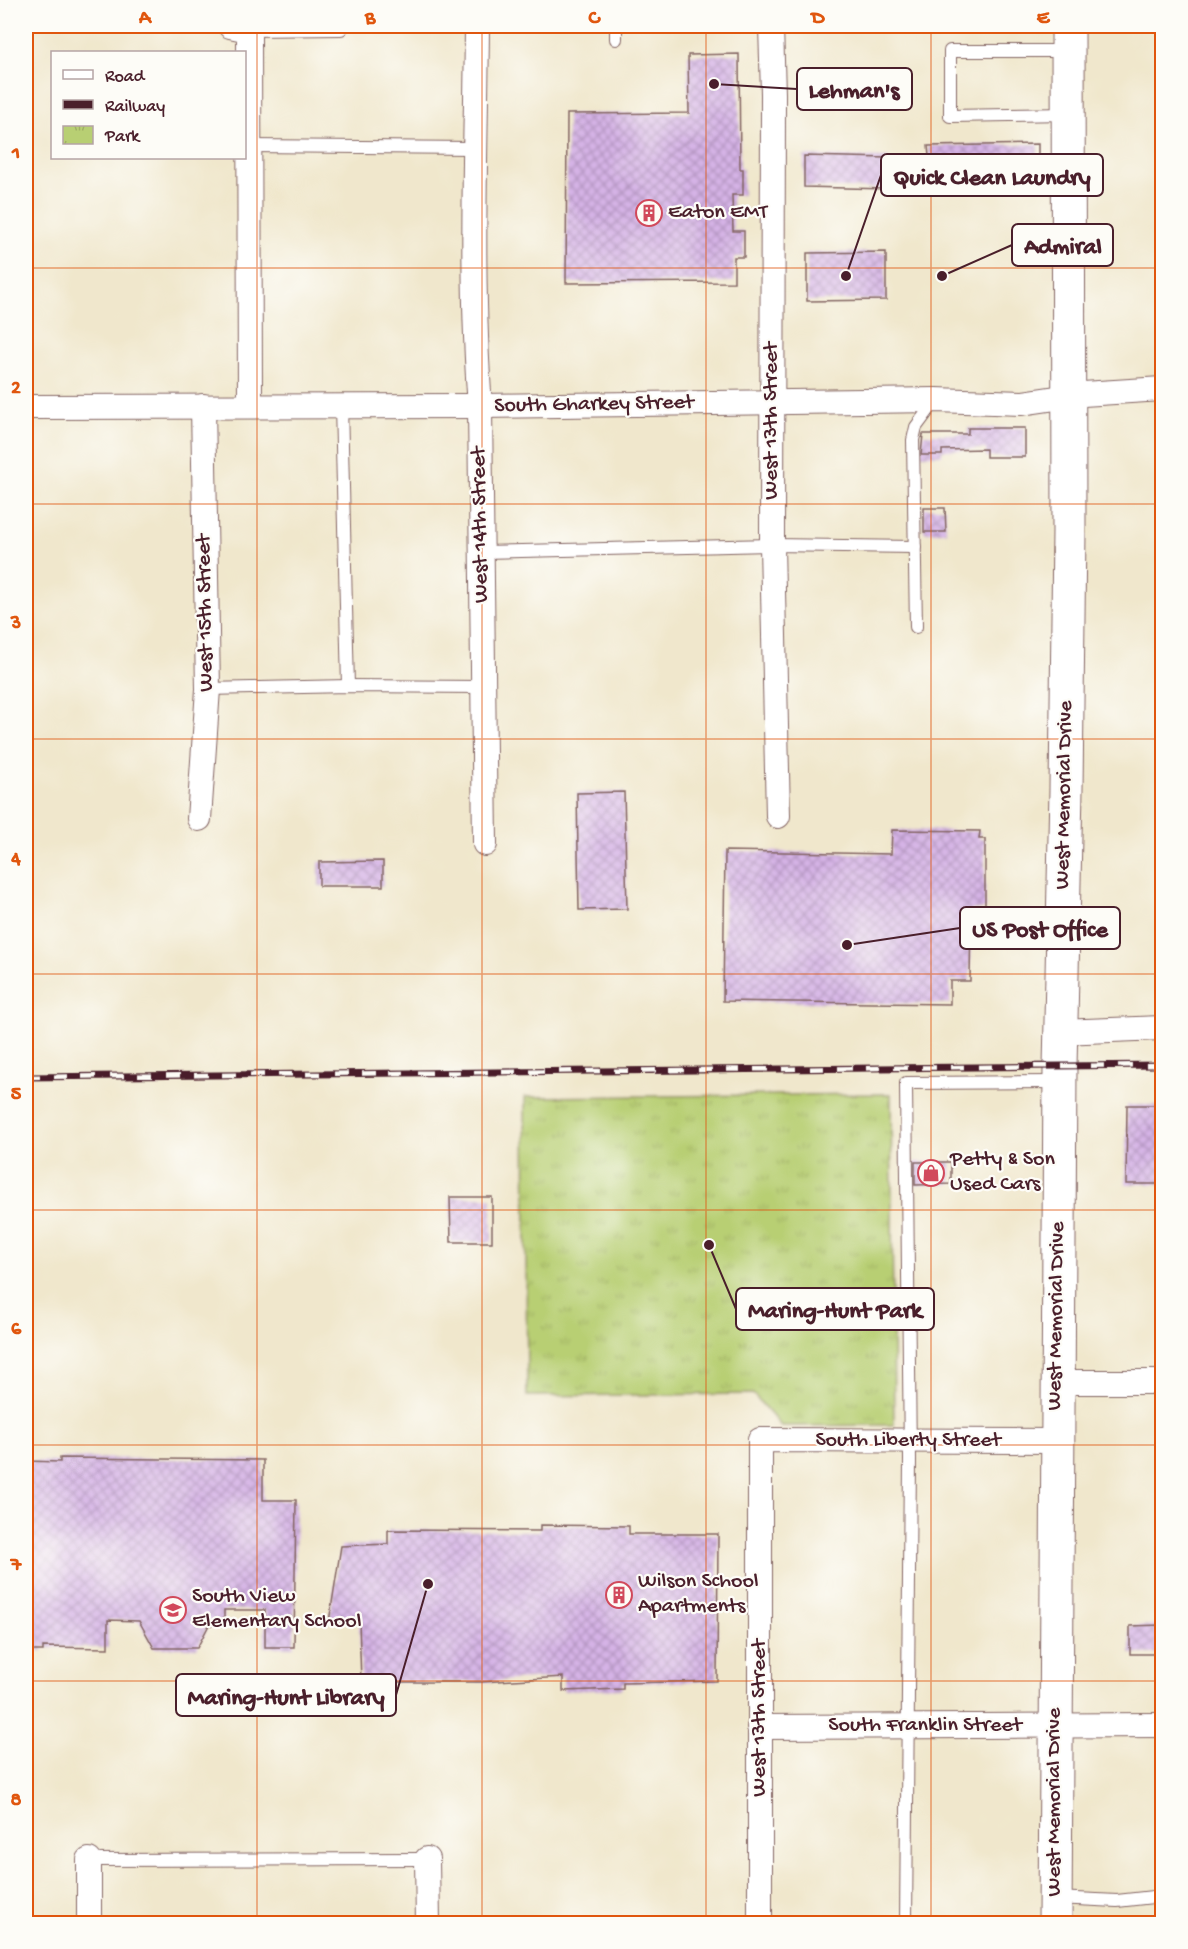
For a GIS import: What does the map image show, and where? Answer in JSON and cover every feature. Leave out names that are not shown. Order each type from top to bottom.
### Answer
[{"type":"main road","name":"West Memorial Drive","points":[[1055,1911],[1060,1032],[1069,531],[1068,38]]},
{"type":"street","name":"West 14th Street","points":[[477,26],[474,148],[477,368],[480,406],[485,844]]},
{"type":"street","name":"West 13th Street","points":[[771,26],[772,545],[778,816]]},
{"type":"street","points":[[239,28],[241,51]]},
{"type":"street","points":[[246,111],[249,146],[250,406]]},
{"type":"street","name":"South Gharkey Street","points":[[26,407],[480,406],[936,400],[1022,403],[1067,396],[1162,389]]},
{"type":"street","name":"West 15th Street","points":[[199,819],[208,689],[203,406]]},
{"type":"street","points":[[1060,1032],[1162,1028]]},
{"type":"street","points":[[1057,1382],[1162,1382]]},
{"type":"street","name":"West 13th Street","points":[[760,1440],[760,1923]]},
{"type":"street","name":"South Liberty Street","points":[[760,1440],[1056,1441]]},
{"type":"street","name":"South Franklin Street","points":[[759,1727],[1162,1725]]},
{"type":"street","points":[[427,1858],[428,1923]]},
{"type":"street","points":[[89,1860],[89,1923]]},
{"type":"lane","points":[[239,28],[341,28],[341,26]]},
{"type":"lane","points":[[616,26],[616,39]]},
{"type":"lane","points":[[1068,38],[950,51],[950,116],[1068,114]]},
{"type":"lane","points":[[249,146],[474,148]]},
{"type":"lane","points":[[916,627],[913,440],[916,427],[936,400]]},
{"type":"lane","points":[[341,406],[348,686]]},
{"type":"lane","points":[[481,552],[772,545],[915,547]]},
{"type":"lane","points":[[208,689],[348,686],[482,687]]},
{"type":"lane","points":[[906,1923],[910,1441],[906,1083],[1060,1082]]},
{"type":"lane","points":[[89,1860],[427,1858]]},
{"type":"lane","points":[[1055,1911],[1162,1896]]},
{"type":"green space","points":[[891,1094],[894,1425],[781,1426],[753,1394],[527,1396],[525,1097]]},
{"type":"building","name":"Eaton EMT","points":[[739,54],[740,169],[743,169],[743,195],[732,195],[733,231],[744,231],[744,257],[734,257],[734,282],[566,283],[567,114],[689,113],[688,55]]},
{"type":"building","points":[[1038,144],[1038,173],[931,177],[928,146]]},
{"type":"building","points":[[804,156],[889,158],[888,189],[804,187]]},
{"type":"building","points":[[886,252],[886,300],[807,301],[807,253]]},
{"type":"building","points":[[968,428],[1025,428],[1025,457],[986,457],[986,449],[942,450],[942,455],[921,455],[923,434],[968,434]]},
{"type":"building","points":[[924,508],[945,508],[946,532],[924,532]]},
{"type":"building","points":[[624,792],[627,909],[579,910],[577,793]]},
{"type":"building","points":[[892,830],[980,831],[979,839],[985,839],[985,909],[971,910],[970,981],[950,981],[950,1004],[723,1001],[725,851],[891,854]]},
{"type":"building","points":[[383,861],[383,886],[319,886],[319,862]]},
{"type":"building","points":[[1127,1105],[1162,1105],[1162,1184],[1126,1184]]},
{"type":"building","name":"Petty & Son Used Cars","points":[[915,1162],[951,1162],[951,1184],[915,1185]]},
{"type":"building","points":[[450,1197],[492,1197],[492,1242],[451,1242]]},
{"type":"building","name":"South View Elementary School","points":[[60,1458],[263,1460],[263,1500],[296,1500],[294,1647],[265,1647],[265,1610],[224,1610],[224,1626],[209,1625],[197,1648],[154,1648],[139,1621],[108,1620],[108,1648],[43,1647],[43,1651],[26,1651],[26,1461],[60,1462]]},
{"type":"building","points":[[540,1525],[629,1526],[629,1534],[718,1534],[717,1681],[623,1683],[623,1689],[563,1691],[563,1677],[482,1682],[361,1682],[359,1621],[329,1622],[341,1546],[388,1544],[388,1530],[540,1531]]},
{"type":"building","points":[[1162,1625],[1162,1654],[1130,1654],[1130,1626]]},
{"type":"railway","points":[[26,1077],[1162,1065]]},
{"type":"place","name":"Lehman's","points":[[714,84]]},
{"type":"place","name":"Eaton EMT","points":[[649,213]]},
{"type":"place","name":"Quick Clean Laundry","points":[[846,276]]},
{"type":"place","name":"Admiral","points":[[942,276]]},
{"type":"place","name":"US Post Office","points":[[847,945]]},
{"type":"place","name":"Petty & Son Used Cars","points":[[931,1173]]},
{"type":"place","name":"Maring-Hunt Park","points":[[709,1245]]},
{"type":"place","name":"Maring-Hunt Library","points":[[428,1584]]},
{"type":"place","name":"Wilson School Apartments","points":[[619,1595]]},
{"type":"place","name":"South View Elementary School","points":[[173,1610]]}]
